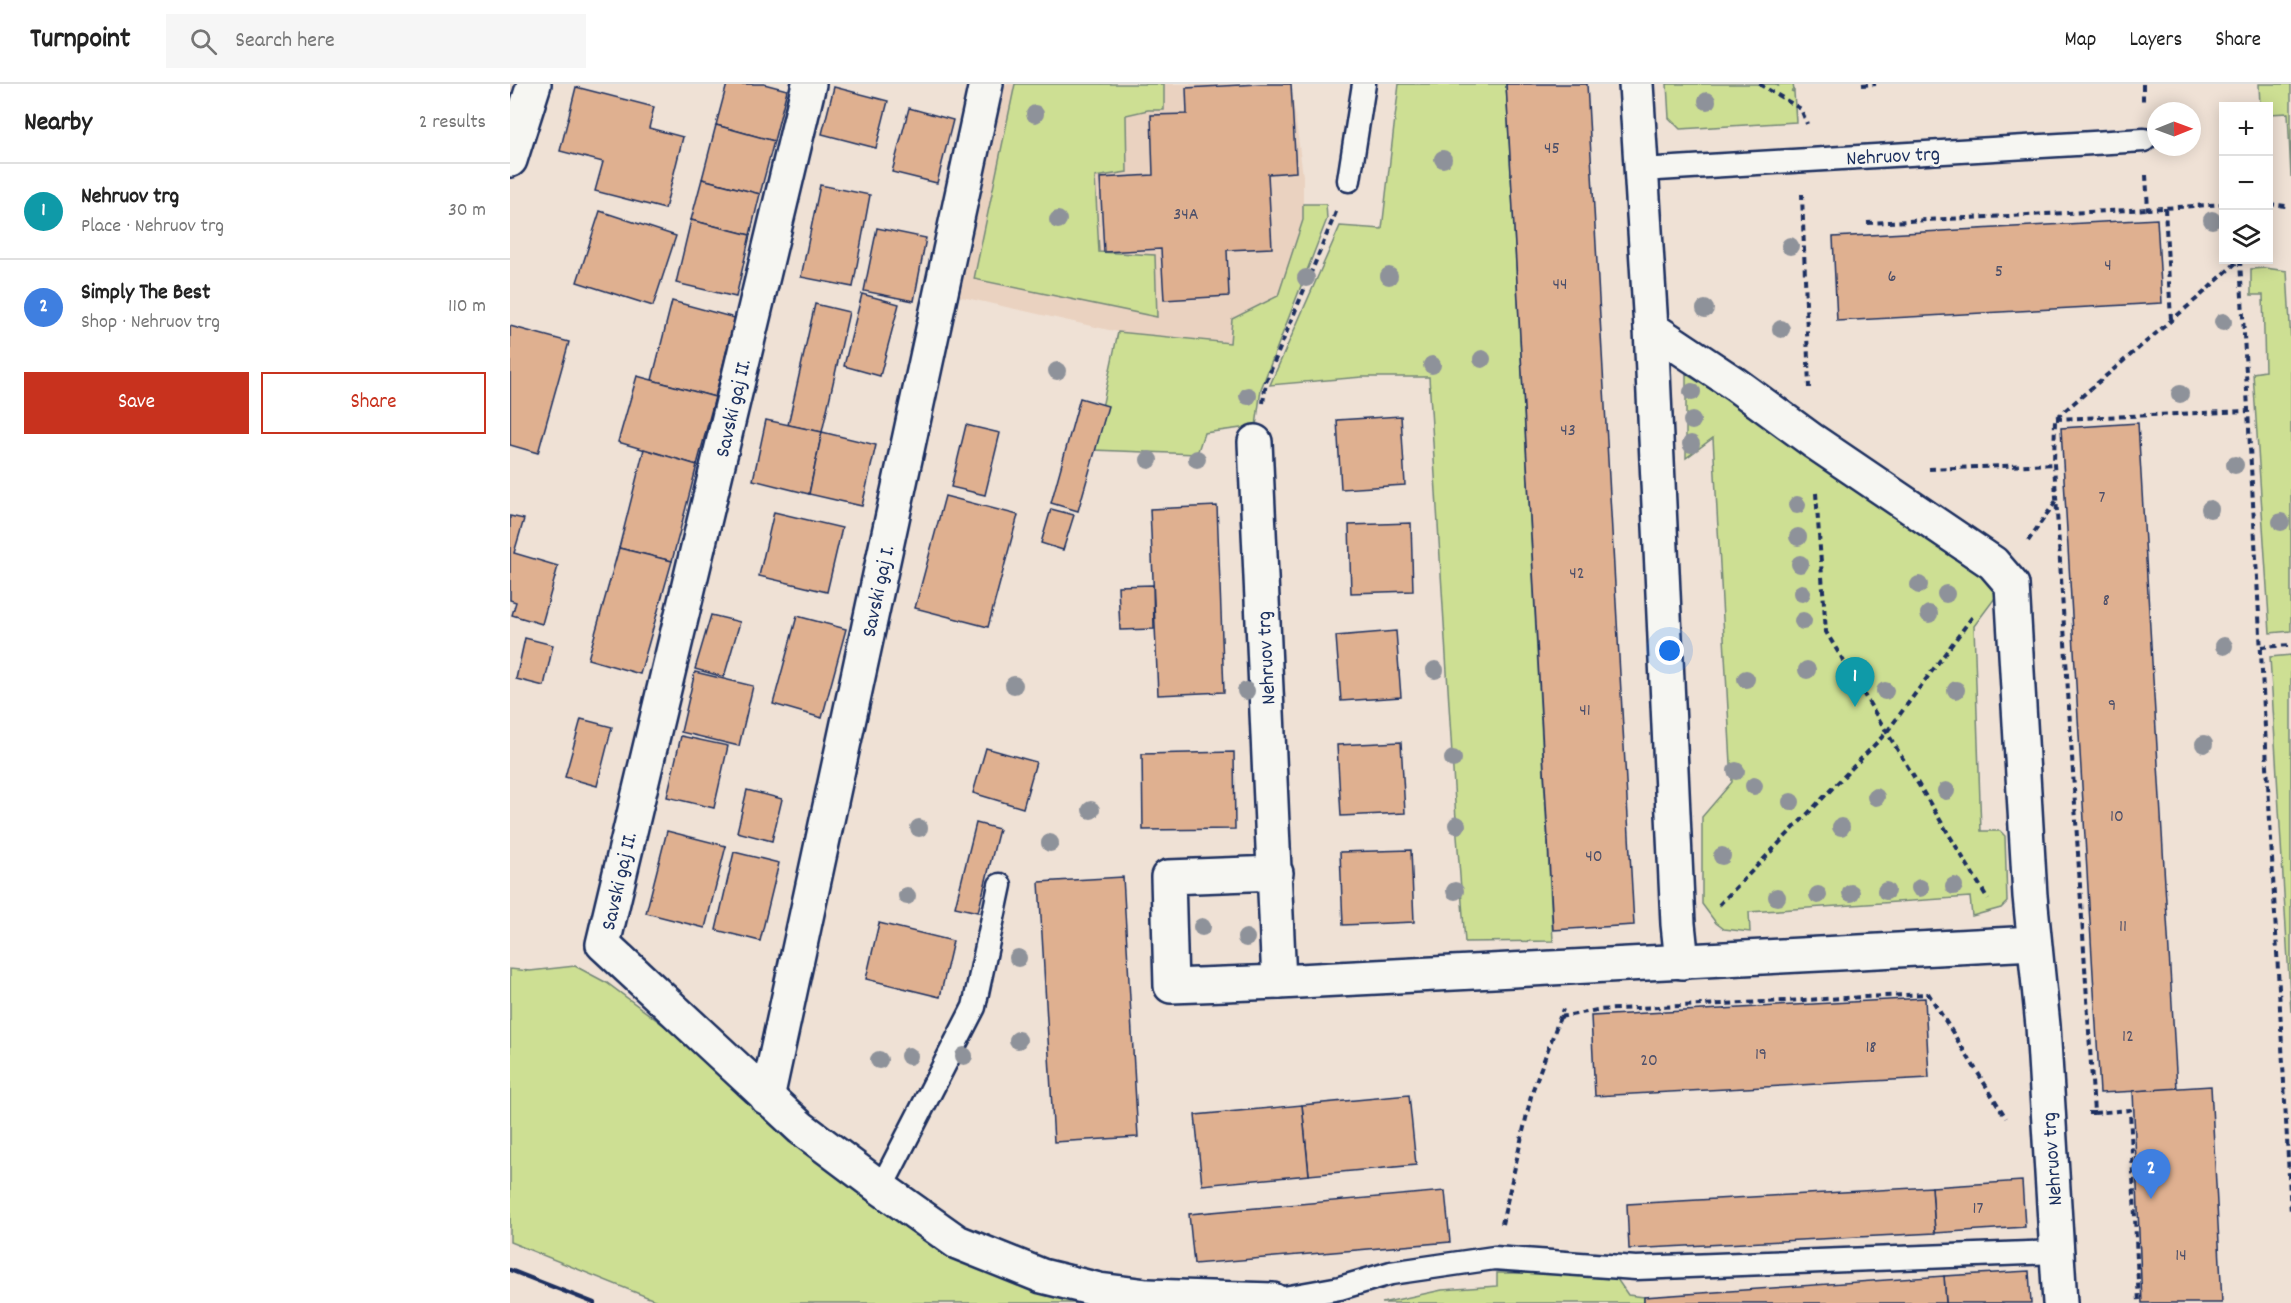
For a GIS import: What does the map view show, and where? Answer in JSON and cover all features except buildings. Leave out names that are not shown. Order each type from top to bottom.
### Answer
[{"type":"street","points":[[510,160],[534,84]]},
{"type":"street","name":"Savski gaj II.","points":[[809,84],[603,944],[801,1128],[957,1242],[1042,1276],[1099,1290],[1147,1296],[1272,1302]]},
{"type":"street","name":"Savski gaj I.","points":[[767,1098],[986,84]]},
{"type":"street","points":[[1636,84],[1652,328],[1677,912],[1682,962]]},
{"type":"street","name":"Nehruov trg","points":[[1652,328],[1993,563],[2012,585],[2030,896],[2043,1038],[2060,1303]]},
{"type":"street","name":"Nehruov trg","points":[[1255,442],[1276,873],[1279,982]]},
{"type":"street","points":[[1276,873],[1168,877],[1171,986],[2034,943]]},
{"type":"lane","points":[[1349,180],[1364,84]]},
{"type":"lane","name":"Nehruov trg","points":[[1641,170],[2144,140]]},
{"type":"lane","points":[[881,1188],[974,1007],[1000,885]]},
{"type":"lane","points":[[1272,1302],[1391,1273],[1494,1258],[1636,1268],[2057,1252]]},
{"type":"path","points":[[1759,84],[1801,109],[1807,120],[1808,129]]},
{"type":"path","points":[[1862,85],[1876,84]]},
{"type":"path","points":[[2144,140],[2148,209]]},
{"type":"path","points":[[1255,442],[1266,382],[1349,180]]},
{"type":"path","points":[[1802,189],[1809,391]]},
{"type":"path","points":[[1867,223],[2219,204]]},
{"type":"path","points":[[2273,204],[2286,206]]},
{"type":"path","points":[[2165,208],[2171,320]]},
{"type":"path","points":[[2094,1113],[2056,500],[2055,419],[2235,264]]},
{"type":"path","points":[[2240,264],[2291,1214]]},
{"type":"path","points":[[2055,419],[2249,411]]},
{"type":"path","points":[[1924,470],[2054,464]]},
{"type":"path","points":[[1816,492],[1826,632],[1992,905]]},
{"type":"path","points":[[2025,546],[2056,500]]},
{"type":"path","points":[[1715,909],[1886,733],[1975,614]]},
{"type":"path","points":[[2261,647],[2291,645]]},
{"type":"path","points":[[1927,982],[1928,994],[2008,1120]]},
{"type":"path","points":[[1560,1017],[1597,1010],[1928,994]]},
{"type":"path","points":[[1499,1234],[1532,1092],[1566,1000]]},
{"type":"path","points":[[2084,1113],[2130,1110],[2139,1303]]},
{"type":"shaded area","points":[[996,84],[1291,84],[1303,176],[1303,220],[1278,296],[1233,318],[1230,343],[1118,332],[953,295]]},
{"type":"green space","points":[[1015,84],[1164,84],[1164,110],[1148,110],[1126,115],[1127,172],[1095,177],[1099,252],[1155,255],[1157,317],[974,279]]},
{"type":"green space","points":[[1399,84],[1506,84],[1553,941],[1465,942],[1429,377],[1362,377],[1270,385],[1340,226],[1382,229]]},
{"type":"green space","points":[[1667,84],[1775,84],[1779,87],[1777,84],[1793,84],[1794,91],[1791,91],[1794,92],[1796,122],[1680,129],[1669,118]]},
{"type":"green space","points":[[2259,84],[2291,84],[2291,177],[2288,113],[2273,114],[2273,102],[2260,102]]},
{"type":"green space","points":[[1303,204],[1326,204],[1327,219],[1261,389],[1256,426],[1204,433],[1197,454],[1093,450],[1118,332],[1230,343],[1232,319],[1278,296],[1303,220]]},
{"type":"green space","points":[[2251,269],[2287,271],[2291,342],[2291,631],[2270,633],[2253,373],[2265,371],[2263,295],[2251,295]]},
{"type":"green space","points":[[1686,374],[1765,423],[1990,580],[1998,594],[1974,626],[1981,831],[2000,831],[2005,836],[2007,902],[2001,908],[1972,916],[1970,897],[1749,912],[1750,932],[1724,929],[1716,923],[1702,904],[1702,817],[1732,782],[1713,438],[1686,458]]},
{"type":"green space","points":[[2291,655],[2291,1012],[2270,657]]},
{"type":"green space","points":[[575,966],[607,983],[709,1059],[859,1186],[1118,1303],[662,1303],[510,1242],[510,969],[530,971]]},
{"type":"green space","points":[[1497,1273],[1608,1273],[1615,1276],[1628,1295],[1644,1297],[1644,1303],[1382,1303],[1442,1290],[1497,1286]]},
{"type":"railway","points":[[510,1270],[594,1303]]},
{"type":"place","name":"Nehruov trg","points":[[1855,707]]},
{"type":"place","name":"Simply The Best","points":[[2151,1199]]}]
